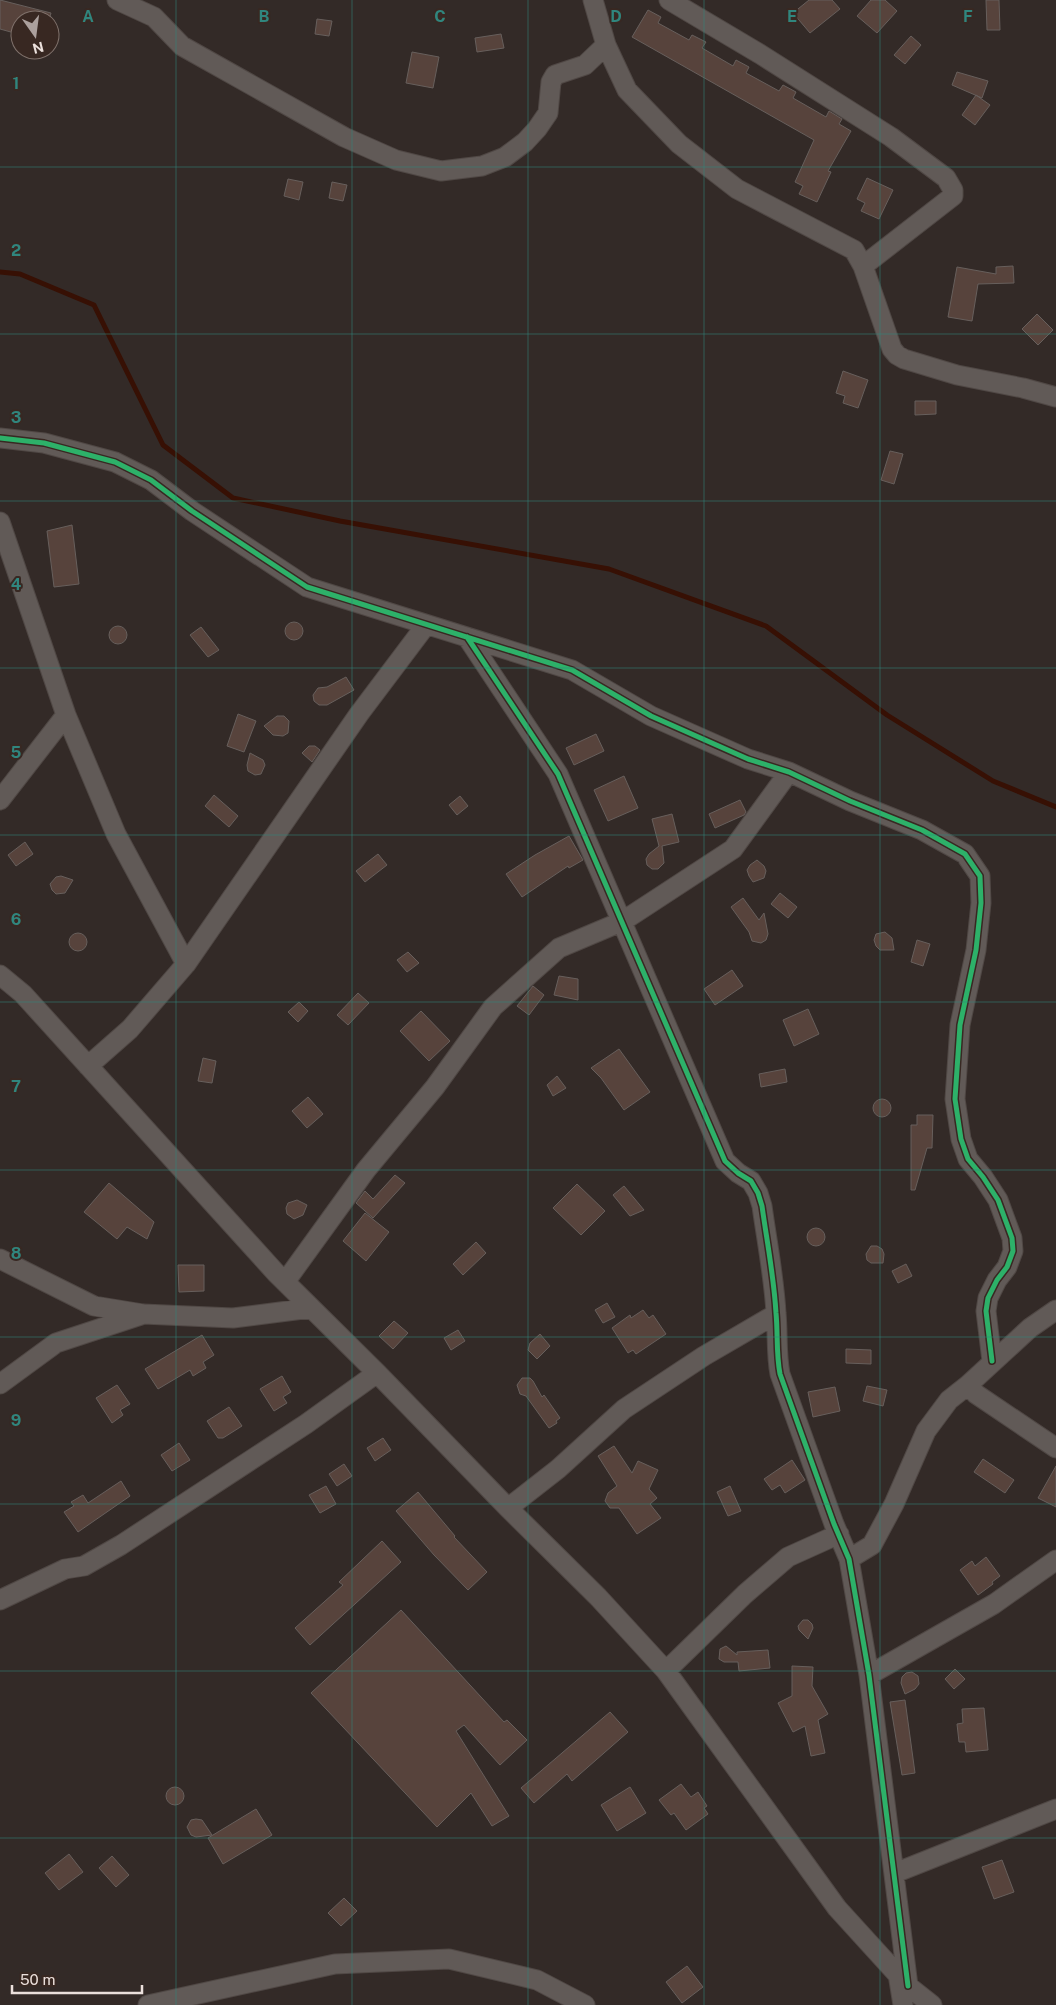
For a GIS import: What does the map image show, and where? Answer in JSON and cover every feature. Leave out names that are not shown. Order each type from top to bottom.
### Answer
[{"type":"street","points":[[117,0],[154,17],[182,46],[344,137],[396,160],[441,171],[482,166],[504,157],[525,142],[537,129],[548,112],[551,82],[555,75],[585,65],[606,44]]},
{"type":"street","points":[[593,0],[606,44],[627,90],[679,144],[737,189],[854,250],[862,266],[892,349],[897,355],[904,359],[957,375],[1023,388],[1056,397]]},
{"type":"street","points":[[669,0],[760,54],[890,136],[946,178],[953,190],[953,196],[862,266]]},
{"type":"street","points":[[0,438],[44,443],[115,462],[151,480],[192,511],[307,587],[572,670],[651,716],[748,759],[789,772],[850,801],[922,830],[965,854],[980,876],[981,903],[976,950],[960,1025],[954,1099],[968,1159],[984,1177],[998,1200],[1012,1238],[1013,1251],[1007,1268],[997,1280],[988,1298],[986,1311],[992,1361]]},
{"type":"street","points":[[0,522],[66,715],[116,834],[186,964]]},
{"type":"street","points":[[88,1066],[130,1029],[186,964],[359,714],[426,625]]},
{"type":"street","points":[[467,637],[558,774],[725,1161],[738,1173],[751,1181],[758,1193],[762,1206],[776,1314],[776,1354],[780,1374],[849,1559],[869,1675],[895,1873],[903,1980],[903,2005]]},
{"type":"street","points":[[0,800],[66,715]]},
{"type":"street","points":[[285,1282],[366,1170],[435,1087],[493,1007],[559,948],[623,921],[733,849],[789,772]]},
{"type":"street","points":[[0,975],[23,994],[285,1282],[598,1597],[666,1671],[837,1908],[903,1980],[932,2005]]},
{"type":"street","points":[[0,1259],[94,1306],[143,1314],[234,1318],[311,1308]]},
{"type":"street","points":[[849,1559],[872,1545],[894,1504],[926,1431],[949,1400],[1030,1328],[1056,1310]]},
{"type":"street","points":[[0,1384],[56,1343],[143,1314]]},
{"type":"street","points":[[508,1508],[558,1469],[624,1409],[704,1356],[776,1314]]},
{"type":"street","points":[[0,1600],[65,1569],[84,1566],[121,1545],[306,1424],[377,1373]]},
{"type":"street","points":[[968,1385],[976,1394],[1056,1448]]},
{"type":"street","points":[[666,1671],[745,1594],[788,1557],[839,1534]]},
{"type":"street","points":[[869,1675],[994,1604],[1056,1560]]},
{"type":"street","points":[[895,1873],[1056,1809]]},
{"type":"street","points":[[148,2005],[335,1964],[449,1959],[537,1980],[585,2005]]},
{"type":"building","points":[[0,0],[39,10],[10,10],[10,32],[0,29]]},
{"type":"building","points":[[809,0],[832,0],[840,9],[810,33],[793,13]]},
{"type":"building","points":[[871,0],[885,0],[897,11],[877,33],[857,16]]},
{"type":"building","points":[[986,0],[999,0],[1000,30],[987,30]]},
{"type":"building","points":[[648,10],[661,17],[658,23],[689,40],[692,35],[706,42],[702,48],[733,66],[736,60],[749,67],[746,73],[779,91],[783,85],[796,92],[793,98],[826,117],[829,111],[842,119],[839,124],[851,131],[828,171],[831,172],[817,202],[799,194],[803,186],[795,182],[814,140],[632,37]]},
{"type":"building","points":[[317,19],[332,21],[329,36],[315,34]]},
{"type":"building","points":[[501,34],[504,48],[477,52],[475,38]]},
{"type":"building","points":[[911,36],[921,45],[905,64],[894,55]]},
{"type":"building","points":[[412,52],[439,57],[433,88],[406,83]]},
{"type":"building","points":[[957,72],[988,81],[982,98],[952,85]]},
{"type":"building","points":[[976,95],[990,105],[975,125],[962,115]]},
{"type":"building","points":[[867,178],[893,190],[879,219],[861,211],[865,203],[857,199]]},
{"type":"building","points":[[288,179],[303,182],[299,200],[284,196]]},
{"type":"building","points":[[332,182],[347,185],[343,201],[329,198]]},
{"type":"building","points":[[1013,266],[1014,283],[978,284],[972,321],[948,317],[957,267],[996,274],[996,267]]},
{"type":"building","points":[[1037,314],[1053,330],[1038,345],[1022,329]]},
{"type":"building","points":[[843,371],[868,380],[858,408],[843,403],[845,396],[836,393]]},
{"type":"building","points":[[915,401],[936,401],[936,414],[915,415]]},
{"type":"building","points":[[890,451],[903,454],[894,484],[881,480]]},
{"type":"building","points":[[72,525],[79,584],[54,587],[47,531]]},
{"type":"building","points":[[294,622],[302,627],[303,631],[298,639],[294,640],[286,635],[285,631],[290,623]]},
{"type":"building","points":[[114,626],[122,626],[127,631],[125,642],[114,644],[109,639],[109,631]]},
{"type":"building","points":[[201,627],[219,650],[208,657],[190,635]]},
{"type":"building","points":[[346,677],[354,690],[327,705],[319,705],[314,701],[313,695],[318,688],[327,687]]},
{"type":"building","points":[[238,714],[256,721],[244,752],[227,746]]},
{"type":"building","points":[[277,716],[284,716],[289,721],[288,733],[283,736],[273,735],[264,726]]},
{"type":"building","points":[[596,734],[604,751],[574,765],[566,748]]},
{"type":"building","points":[[309,746],[315,746],[320,750],[312,762],[302,753]]},
{"type":"building","points":[[250,753],[263,760],[265,765],[261,774],[255,775],[248,771],[247,765]]},
{"type":"building","points":[[624,776],[638,808],[608,821],[594,790]]},
{"type":"building","points":[[214,795],[238,816],[229,827],[205,806]]},
{"type":"building","points":[[460,796],[468,806],[457,815],[449,805]]},
{"type":"building","points":[[740,800],[746,812],[744,815],[715,828],[709,814]]},
{"type":"building","points":[[672,814],[679,842],[662,846],[664,863],[658,869],[652,869],[647,865],[646,859],[659,846],[652,819]]},
{"type":"building","points":[[569,836],[583,860],[569,868],[568,866],[522,897],[506,874]]},
{"type":"building","points":[[25,842],[33,854],[16,866],[8,855]]},
{"type":"building","points":[[378,854],[387,865],[365,882],[356,871]]},
{"type":"building","points":[[757,860],[764,866],[766,871],[764,878],[753,882],[747,870]]},
{"type":"building","points":[[61,876],[73,880],[65,893],[56,894],[50,884],[56,877]]},
{"type":"building","points":[[780,893],[797,907],[788,918],[771,904]]},
{"type":"building","points":[[743,898],[759,920],[764,913],[768,934],[766,940],[761,943],[752,941],[749,932],[731,907]]},
{"type":"building","points":[[885,932],[892,938],[894,950],[880,950],[876,946],[874,940],[876,934]]},
{"type":"building","points":[[74,933],[82,933],[87,938],[85,949],[74,951],[69,946],[69,938]]},
{"type":"building","points":[[917,940],[930,944],[923,966],[911,962]]},
{"type":"building","points":[[408,952],[419,963],[407,972],[397,960]]},
{"type":"building","points":[[732,970],[743,986],[715,1005],[704,989]]},
{"type":"building","points":[[559,976],[578,979],[578,1000],[554,995]]},
{"type":"building","points":[[533,986],[544,995],[529,1015],[517,1006]]},
{"type":"building","points":[[358,993],[369,1003],[348,1025],[337,1015]]},
{"type":"building","points":[[299,1002],[308,1011],[298,1022],[288,1012]]},
{"type":"building","points":[[808,1009],[819,1034],[794,1046],[783,1020]]},
{"type":"building","points":[[421,1011],[450,1041],[429,1061],[400,1031]]},
{"type":"building","points":[[619,1049],[650,1092],[624,1110],[601,1078],[591,1068]]},
{"type":"building","points":[[203,1058],[216,1061],[212,1083],[198,1081]]},
{"type":"building","points":[[785,1069],[787,1082],[761,1087],[759,1074]]},
{"type":"building","points":[[557,1076],[566,1088],[553,1096],[547,1085]]},
{"type":"building","points":[[308,1097],[323,1114],[307,1128],[292,1111]]},
{"type":"building","points":[[878,1099],[886,1099],[891,1104],[889,1115],[878,1117],[873,1112],[873,1104]]},
{"type":"building","points":[[917,1115],[933,1115],[932,1148],[927,1148],[915,1190],[911,1190],[911,1125],[917,1125]]},
{"type":"building","points":[[395,1175],[405,1183],[373,1218],[356,1203],[365,1191],[373,1199]]},
{"type":"building","points":[[109,1183],[154,1222],[147,1239],[127,1227],[117,1239],[84,1212]]},
{"type":"building","points":[[577,1184],[605,1211],[581,1235],[553,1208]]},
{"type":"building","points":[[624,1186],[644,1210],[630,1216],[613,1195]]},
{"type":"building","points":[[297,1200],[307,1205],[303,1215],[294,1219],[287,1214],[286,1208],[288,1203]]},
{"type":"building","points":[[365,1213],[389,1232],[366,1261],[343,1241]]},
{"type":"building","points":[[812,1228],[820,1228],[825,1233],[823,1244],[812,1246],[807,1241],[807,1233]]},
{"type":"building","points":[[476,1242],[486,1253],[463,1275],[453,1264]]},
{"type":"building","points":[[871,1246],[877,1246],[882,1249],[884,1254],[883,1263],[871,1263],[867,1260],[866,1254]]},
{"type":"building","points":[[906,1264],[912,1276],[898,1283],[892,1271]]},
{"type":"building","points":[[178,1265],[204,1265],[204,1291],[179,1292]]},
{"type":"building","points":[[607,1303],[615,1317],[603,1323],[595,1310]]},
{"type":"building","points":[[643,1310],[649,1318],[653,1315],[666,1334],[636,1354],[633,1350],[628,1353],[612,1328],[630,1315],[631,1318]]},
{"type":"building","points":[[394,1321],[408,1333],[393,1349],[379,1336]]},
{"type":"building","points":[[458,1330],[465,1341],[451,1350],[444,1338]]},
{"type":"building","points":[[540,1334],[550,1346],[537,1359],[528,1350],[530,1343]]},
{"type":"building","points":[[202,1335],[214,1355],[203,1362],[206,1368],[193,1376],[190,1370],[158,1389],[145,1369]]},
{"type":"building","points":[[846,1349],[871,1350],[871,1364],[846,1363]]},
{"type":"building","points":[[282,1376],[291,1392],[283,1397],[287,1403],[274,1411],[260,1389]]},
{"type":"building","points":[[522,1378],[530,1378],[542,1397],[544,1395],[560,1418],[556,1421],[557,1423],[549,1428],[526,1396],[520,1394],[517,1385]]},
{"type":"building","points":[[117,1385],[130,1404],[120,1410],[123,1415],[112,1423],[96,1398]]},
{"type":"building","points":[[867,1386],[887,1390],[883,1406],[863,1401]]},
{"type":"building","points":[[835,1387],[840,1411],[813,1417],[808,1392]]},
{"type":"building","points":[[229,1407],[242,1426],[223,1438],[218,1438],[207,1421]]},
{"type":"building","points":[[383,1438],[391,1450],[375,1461],[367,1448]]},
{"type":"building","points":[[179,1443],[190,1460],[172,1471],[161,1455]]},
{"type":"building","points":[[614,1446],[632,1473],[638,1461],[658,1470],[649,1489],[657,1498],[650,1504],[661,1518],[637,1534],[619,1508],[610,1508],[605,1501],[608,1493],[617,1486],[598,1456]]},
{"type":"building","points":[[983,1459],[1014,1480],[1005,1493],[974,1472]]},
{"type":"building","points":[[792,1460],[805,1480],[785,1493],[780,1485],[772,1490],[764,1479]]},
{"type":"building","points":[[344,1464],[352,1476],[337,1486],[329,1474]]},
{"type":"building","points":[[1056,1466],[1056,1507],[1038,1498]]},
{"type":"building","points":[[121,1481],[130,1496],[78,1532],[64,1512],[74,1506],[71,1502],[83,1495],[88,1503]]},
{"type":"building","points":[[326,1486],[336,1504],[320,1513],[309,1495]]},
{"type":"building","points":[[730,1486],[741,1511],[728,1516],[717,1492]]},
{"type":"building","points":[[418,1492],[454,1537],[487,1572],[468,1590],[434,1555],[396,1511]]},
{"type":"building","points":[[382,1541],[401,1562],[310,1645],[295,1628],[343,1585],[339,1582]]},
{"type":"building","points":[[986,1557],[1000,1576],[978,1595],[960,1570],[972,1561],[975,1566]]},
{"type":"building","points":[[401,1610],[504,1722],[507,1720],[527,1740],[500,1765],[464,1725],[456,1731],[509,1816],[492,1826],[471,1793],[437,1827],[311,1693]]},
{"type":"building","points":[[803,1620],[808,1620],[812,1624],[813,1628],[808,1639],[799,1630],[798,1626]]},
{"type":"building","points":[[726,1646],[737,1655],[737,1652],[768,1650],[770,1668],[739,1671],[738,1662],[724,1662],[719,1659],[720,1649]]},
{"type":"building","points":[[792,1666],[813,1667],[812,1686],[828,1714],[818,1720],[825,1753],[811,1756],[805,1726],[793,1732],[778,1703],[792,1696]]},
{"type":"building","points":[[955,1669],[965,1679],[954,1689],[945,1679]]},
{"type":"building","points":[[912,1672],[918,1676],[919,1684],[915,1689],[905,1694],[901,1683],[902,1677],[906,1673]]},
{"type":"building","points":[[905,1700],[915,1773],[902,1775],[890,1702]]},
{"type":"building","points":[[984,1708],[988,1750],[966,1752],[965,1742],[959,1742],[957,1724],[963,1723],[962,1709]]},
{"type":"building","points":[[610,1712],[628,1732],[572,1781],[567,1774],[534,1803],[521,1788]]},
{"type":"building","points":[[681,1784],[691,1797],[698,1792],[707,1806],[704,1808],[708,1814],[686,1830],[674,1813],[671,1815],[659,1800]]},
{"type":"building","points":[[171,1787],[179,1787],[184,1792],[182,1803],[171,1805],[166,1800],[166,1792]]},
{"type":"building","points":[[630,1787],[646,1813],[617,1831],[601,1805]]},
{"type":"building","points":[[256,1809],[272,1835],[223,1864],[208,1838]]},
{"type":"building","points":[[191,1820],[202,1820],[212,1835],[196,1837],[191,1835],[187,1827]]},
{"type":"building","points":[[69,1854],[83,1872],[59,1890],[45,1873]]},
{"type":"building","points":[[112,1856],[129,1875],[116,1887],[99,1868]]},
{"type":"building","points":[[1002,1860],[1014,1892],[994,1899],[982,1867]]},
{"type":"building","points":[[344,1898],[357,1911],[341,1926],[328,1913]]},
{"type":"building","points":[[687,1966],[703,1987],[682,2003],[666,1982]]},
{"type":"waterway","points":[[0,272],[20,274],[94,305],[163,445],[233,498],[340,521],[609,569],[766,626],[887,715],[993,781],[1056,807]]},
{"type":"cycle path","points":[[0,438],[44,443],[115,462],[151,480],[192,511],[307,587],[572,670],[651,716],[748,759],[789,772],[850,801],[922,830],[965,854],[980,876],[981,903],[976,950],[960,1025],[955,1099],[961,1139],[968,1159],[998,1200],[1012,1238],[1013,1251],[1007,1267],[997,1280],[988,1298],[986,1311],[992,1361]]},
{"type":"cycle path","points":[[467,637],[558,774],[725,1161],[738,1173],[751,1181],[758,1193],[762,1206],[774,1286],[780,1374],[834,1524],[849,1559],[869,1675],[908,1986]]}]
